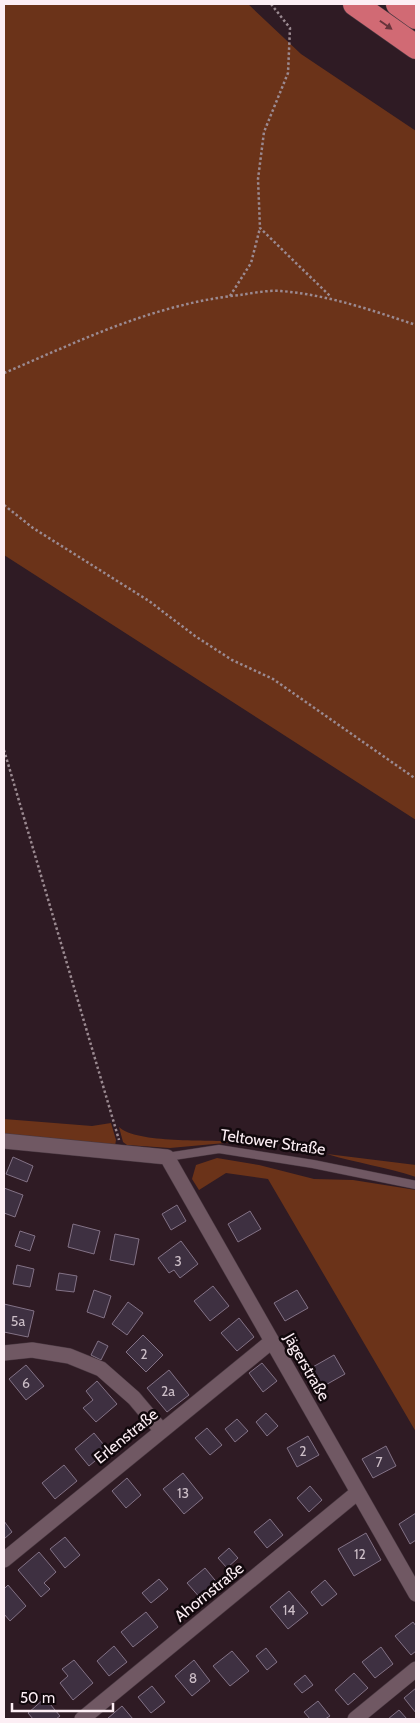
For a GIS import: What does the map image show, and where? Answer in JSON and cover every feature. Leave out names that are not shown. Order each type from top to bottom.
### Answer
[{"type":"highway","points":[[355,4],[416,47]]},
{"type":"highway","points":[[398,4],[416,17]]},
{"type":"street","name":"Teltower Straße","points":[[4,1142],[168,1157]]},
{"type":"street","name":"Jägerstraße","points":[[168,1157],[416,1594]]},
{"type":"street","name":"Erlenstraße","points":[[4,1560],[272,1341]]},
{"type":"street","points":[[4,1353],[32,1350],[69,1356],[100,1369],[134,1398],[161,1430]]},
{"type":"street","name":"Ahornstraße","points":[[82,1719],[358,1492]]},
{"type":"street","points":[[355,1719],[416,1669]]},
{"type":"lane","name":"Teltower Straße","points":[[168,1157],[219,1149],[313,1164],[416,1185]]},
{"type":"path","points":[[230,296],[251,263],[260,228],[258,179],[264,132],[288,73],[290,28],[270,4]]},
{"type":"path","points":[[260,228],[331,297]]},
{"type":"path","points":[[4,373],[116,326],[171,306],[278,290],[331,297],[416,325]]},
{"type":"path","points":[[4,505],[33,528],[150,601],[195,636],[232,660],[273,679],[416,779]]},
{"type":"path","points":[[4,750],[123,1154]]},
{"type":"shaded area","points":[[4,4],[248,4],[301,54],[416,131],[416,820],[4,555]]},
{"type":"shaded area","points":[[4,1119],[92,1126],[111,1123],[116,1140],[115,1146],[4,1136]]},
{"type":"shaded area","points":[[119,1127],[141,1136],[174,1140],[236,1142],[170,1148],[127,1145],[123,1142]]},
{"type":"shaded area","points":[[327,1154],[416,1165],[416,1177],[394,1170]]},
{"type":"shaded area","points":[[217,1158],[259,1165],[314,1179],[353,1180],[416,1190],[416,1432],[268,1179],[226,1173],[199,1190],[192,1179],[196,1165]]},
{"type":"building","points":[[13,1157],[33,1166],[27,1182],[6,1174]]},
{"type":"building","points":[[4,1188],[23,1195],[15,1217],[4,1213]]},
{"type":"building","points":[[177,1205],[186,1221],[171,1230],[162,1214]]},
{"type":"building","points":[[250,1211],[261,1229],[238,1242],[228,1224]]},
{"type":"building","points":[[73,1224],[100,1231],[94,1254],[68,1247]]},
{"type":"building","points":[[20,1231],[35,1236],[30,1251],[15,1246]]},
{"type":"building","points":[[115,1234],[139,1239],[134,1265],[110,1260]]},
{"type":"building","points":[[181,1241],[198,1264],[180,1278],[174,1270],[169,1273],[158,1258]]},
{"type":"building","points":[[17,1265],[34,1269],[30,1287],[13,1284]]},
{"type":"building","points":[[59,1273],[77,1276],[74,1292],[56,1290]]},
{"type":"building","points":[[213,1286],[229,1306],[210,1321],[194,1301]]},
{"type":"building","points":[[94,1290],[111,1296],[104,1318],[87,1312]]},
{"type":"building","points":[[297,1290],[308,1308],[285,1321],[274,1303]]},
{"type":"building","points":[[128,1302],[143,1313],[127,1335],[112,1324]]},
{"type":"building","points":[[4,1304],[34,1311],[28,1337],[4,1332]]},
{"type":"building","points":[[239,1318],[254,1337],[237,1351],[221,1333]]},
{"type":"building","points":[[143,1335],[163,1355],[146,1372],[126,1352]]},
{"type":"building","points":[[98,1341],[108,1346],[101,1360],[91,1355]]},
{"type":"building","points":[[334,1355],[345,1374],[322,1387],[311,1368]]},
{"type":"building","points":[[262,1363],[277,1381],[263,1392],[249,1373]]},
{"type":"building","points":[[26,1365],[44,1386],[26,1400],[9,1379]]},
{"type":"building","points":[[169,1370],[189,1395],[167,1412],[147,1388]]},
{"type":"building","points":[[97,1381],[117,1404],[96,1422],[83,1408],[93,1400],[86,1391]]},
{"type":"building","points":[[266,1413],[278,1426],[267,1436],[256,1422]]},
{"type":"building","points":[[237,1419],[248,1431],[235,1442],[225,1429]]},
{"type":"building","points":[[207,1428],[222,1445],[210,1455],[195,1438]]},
{"type":"building","points":[[94,1433],[108,1450],[89,1466],[75,1449]]},
{"type":"building","points":[[308,1436],[319,1455],[297,1467],[287,1448]]},
{"type":"building","points":[[386,1446],[396,1466],[373,1478],[362,1459]]},
{"type":"building","points":[[64,1465],[77,1481],[55,1499],[42,1483]]},
{"type":"building","points":[[183,1473],[203,1498],[184,1514],[163,1489]]},
{"type":"building","points":[[127,1478],[141,1495],[126,1508],[112,1491]]},
{"type":"building","points":[[310,1486],[322,1500],[309,1512],[297,1498]]},
{"type":"building","points":[[416,1513],[416,1540],[410,1544],[399,1524]]},
{"type":"building","points":[[270,1519],[283,1535],[267,1548],[254,1532]]},
{"type":"building","points":[[4,1521],[12,1532],[4,1539]]},
{"type":"building","points":[[366,1533],[381,1560],[354,1576],[338,1549]]},
{"type":"building","points":[[65,1537],[80,1555],[65,1568],[50,1549]]},
{"type":"building","points":[[229,1548],[238,1558],[227,1568],[218,1558]]},
{"type":"building","points":[[39,1552],[56,1572],[44,1583],[50,1589],[41,1597],[18,1570]]},
{"type":"building","points":[[205,1568],[219,1585],[202,1600],[187,1583]]},
{"type":"building","points":[[159,1579],[168,1589],[151,1603],[142,1593]]},
{"type":"building","points":[[325,1580],[337,1594],[322,1606],[311,1592]]},
{"type":"building","points":[[8,1585],[26,1606],[10,1621],[4,1614],[4,1589]]},
{"type":"building","points":[[289,1591],[308,1613],[288,1629],[270,1607]]},
{"type":"building","points":[[146,1612],[158,1627],[133,1647],[121,1632]]},
{"type":"building","points":[[413,1622],[416,1626],[416,1651],[411,1655],[395,1636]]},
{"type":"building","points":[[114,1646],[127,1662],[109,1676],[97,1661]]},
{"type":"building","points":[[381,1647],[393,1664],[375,1678],[362,1662]]},
{"type":"building","points":[[266,1648],[277,1662],[267,1670],[256,1656]]},
{"type":"building","points":[[232,1651],[249,1671],[230,1686],[213,1666]]},
{"type":"building","points":[[74,1660],[93,1683],[73,1700],[60,1683],[68,1676],[62,1669]]},
{"type":"building","points":[[194,1660],[210,1681],[192,1696],[175,1676]]},
{"type":"building","points":[[354,1673],[368,1688],[348,1705],[335,1690]]},
{"type":"building","points":[[305,1675],[313,1685],[302,1693],[294,1684]]},
{"type":"building","points":[[152,1686],[165,1702],[151,1713],[138,1697]]},
{"type":"building","points":[[416,1688],[416,1713],[404,1698]]},
{"type":"building","points":[[45,1698],[60,1716],[56,1719],[33,1719],[28,1713]]},
{"type":"building","points":[[318,1701],[330,1716],[325,1719],[310,1719],[304,1712]]},
{"type":"building","points":[[122,1706],[133,1719],[107,1719]]},
{"type":"building","points":[[399,1710],[407,1719],[388,1719]]}]
